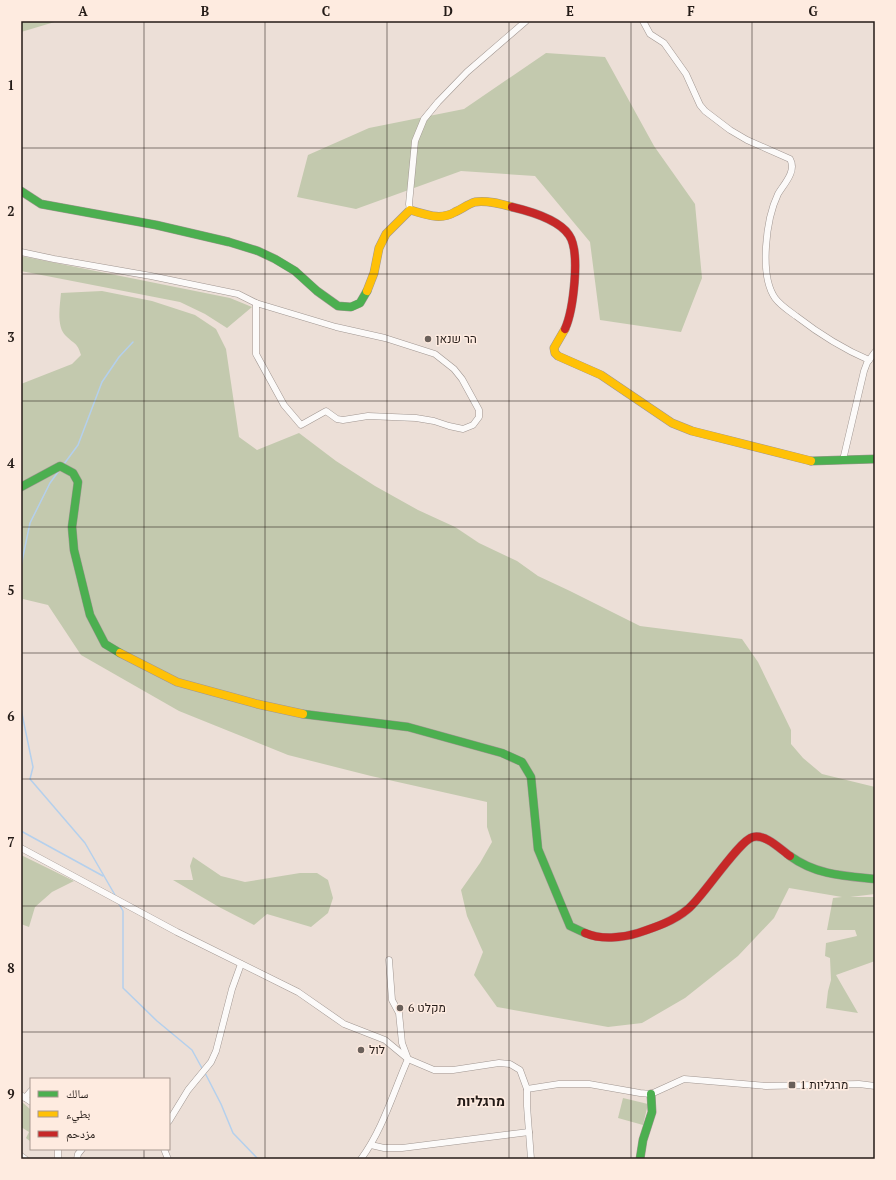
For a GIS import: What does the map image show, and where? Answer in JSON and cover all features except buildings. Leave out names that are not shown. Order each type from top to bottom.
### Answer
[{"type":"main road","points":[[21,191],[41,204],[156,225],[229,242],[258,251],[295,270],[318,291],[338,306],[342,307],[351,307],[360,303],[366,294],[374,273],[378,248],[386,234],[410,210],[439,217],[445,216],[469,204],[476,202],[487,202],[539,215],[569,234],[574,249],[571,308],[567,325],[554,348],[555,353],[558,356],[611,381],[661,416],[681,427],[801,460],[819,462],[875,459]]},
{"type":"main road","points":[[21,487],[60,466],[73,473],[78,482],[72,527],[74,550],[90,615],[105,644],[127,658],[177,682],[256,704],[301,714],[408,728],[502,753],[522,762],[530,777],[538,849],[570,926],[594,937],[625,937],[660,926],[688,909],[741,845],[752,837],[763,837],[795,860],[814,870],[834,875],[875,879]]},
{"type":"main road","points":[[640,1159],[643,1140],[652,1112],[651,1094]]},
{"type":"street","points":[[410,210],[415,141],[424,119],[467,72],[526,21]]},
{"type":"street","points":[[643,21],[650,34],[664,43],[686,74],[704,111],[736,133],[763,147],[779,152],[790,159],[792,167],[791,172],[775,202],[766,242],[768,278],[773,294],[781,305],[802,321],[847,349],[869,360]]},
{"type":"street","points":[[21,252],[238,294],[256,303],[336,327],[385,338],[435,354],[454,369],[462,379],[479,410],[479,417],[473,425],[463,429],[416,418],[368,416],[343,420],[337,419],[326,411],[301,425],[284,404],[256,354],[256,303]]},
{"type":"street","points":[[843,460],[864,371],[875,352]]},
{"type":"street","points":[[21,848],[177,932],[298,992],[344,1024],[385,1040],[408,1059],[434,1070],[452,1070],[499,1063],[510,1064],[520,1070],[527,1089],[527,1106],[532,1159]]},
{"type":"street","points":[[361,1159],[371,1145],[384,1119],[408,1059],[402,1043],[399,1013],[392,1000],[389,960]]},
{"type":"street","points":[[170,1119],[188,1090],[211,1062],[216,1051],[232,989],[241,964]]},
{"type":"street","points":[[527,1089],[559,1084],[589,1084],[651,1094],[684,1079],[766,1086],[859,1084],[875,1086]]},
{"type":"street","points":[[371,1145],[384,1148],[402,1148],[529,1132]]},
{"type":"street","points":[[77,1159],[78,1154],[81,1150]]},
{"type":"street","points":[[21,1156],[25,1159]]},
{"type":"green space","points":[[21,21],[58,21],[21,32]]},
{"type":"green space","points":[[546,53],[605,57],[654,146],[695,204],[702,278],[681,332],[600,320],[590,242],[535,176],[461,171],[356,209],[297,197],[308,155],[369,128],[464,109]]},
{"type":"green space","points":[[21,256],[230,298],[252,307],[227,328],[205,314],[180,302],[21,271]]},
{"type":"green space","points":[[102,291],[152,301],[195,315],[216,329],[226,349],[239,437],[257,450],[299,433],[336,461],[375,486],[418,510],[455,527],[479,543],[517,561],[538,576],[640,626],[742,639],[758,662],[791,730],[791,744],[803,758],[822,774],[875,787],[875,894],[850,897],[875,897],[875,961],[836,975],[858,1013],[826,1008],[831,980],[830,958],[825,956],[826,943],[857,936],[855,930],[827,930],[833,898],[842,897],[789,888],[774,918],[738,956],[685,998],[642,1023],[608,1027],[497,1007],[474,975],[483,952],[467,916],[461,890],[480,863],[492,842],[487,827],[487,802],[371,776],[288,755],[179,711],[81,655],[48,605],[23,599],[21,604],[21,384],[72,364],[81,355],[77,346],[66,336],[61,327],[59,316],[61,293]]},
{"type":"green space","points":[[21,855],[74,881],[52,892],[35,907],[29,927],[21,924]]},
{"type":"green space","points":[[193,857],[221,876],[245,882],[300,873],[317,873],[328,880],[333,898],[328,913],[311,927],[267,914],[254,925],[219,907],[173,880],[193,880],[190,866]]},
{"type":"green space","points":[[623,1098],[648,1104],[643,1125],[618,1118]]},
{"type":"green space","points":[[21,1101],[30,1109],[30,1141],[26,1138],[29,1132],[21,1127]]},
{"type":"waterway","points":[[64,464],[78,445],[102,382],[119,357],[133,342]]},
{"type":"waterway","points":[[21,566],[30,523],[50,483],[58,472]]},
{"type":"waterway","points":[[21,709],[33,767],[30,779],[85,843],[115,895]]},
{"type":"waterway","points":[[21,831],[103,876]]},
{"type":"waterway","points":[[119,904],[123,911],[123,988],[157,1021],[192,1050],[203,1070]]},
{"type":"waterway","points":[[205,1073],[221,1104],[233,1133],[258,1159]]},
{"type":"traffic: fast","points":[[21,191],[41,204],[156,225],[229,242],[258,251],[295,271],[317,291],[338,306],[351,307],[360,303],[367,291]]},
{"type":"traffic: fast","points":[[811,461],[875,459]]},
{"type":"traffic: fast","points":[[21,487],[60,466],[73,473],[78,482],[72,527],[74,550],[90,615],[105,644],[120,653]]},
{"type":"traffic: fast","points":[[303,714],[408,727],[502,753],[522,762],[531,777],[538,849],[570,926],[585,933]]},
{"type":"traffic: fast","points":[[790,856],[810,867],[831,874],[875,879]]},
{"type":"traffic: fast","points":[[640,1159],[643,1140],[652,1112],[651,1094]]},
{"type":"traffic: slow","points":[[367,291],[374,273],[379,248],[386,234],[410,210],[432,216],[444,216],[458,211],[475,202],[489,202],[512,207]]},
{"type":"traffic: slow","points":[[565,329],[554,348],[555,353],[558,356],[601,375],[672,423],[692,431],[811,461]]},
{"type":"traffic: slow","points":[[120,653],[177,682],[257,704],[303,714]]},
{"type":"traffic: jam","points":[[512,207],[543,217],[558,225],[569,235],[573,243],[575,254],[573,296],[565,329]]},
{"type":"traffic: jam","points":[[585,933],[598,937],[612,938],[625,936],[638,933],[677,917],[695,903],[730,858],[747,840],[753,837],[768,840],[790,856]]},
{"type":"place","name":"הר שנאן","points":[[428,339]]},
{"type":"place","name":"מקלט 6","points":[[400,1008]]},
{"type":"place","name":"לול","points":[[361,1050]]},
{"type":"place","name":"מרגליות 1","points":[[792,1085]]},
{"type":"district","name":"מרגליות","points":[[481,1101]]}]
